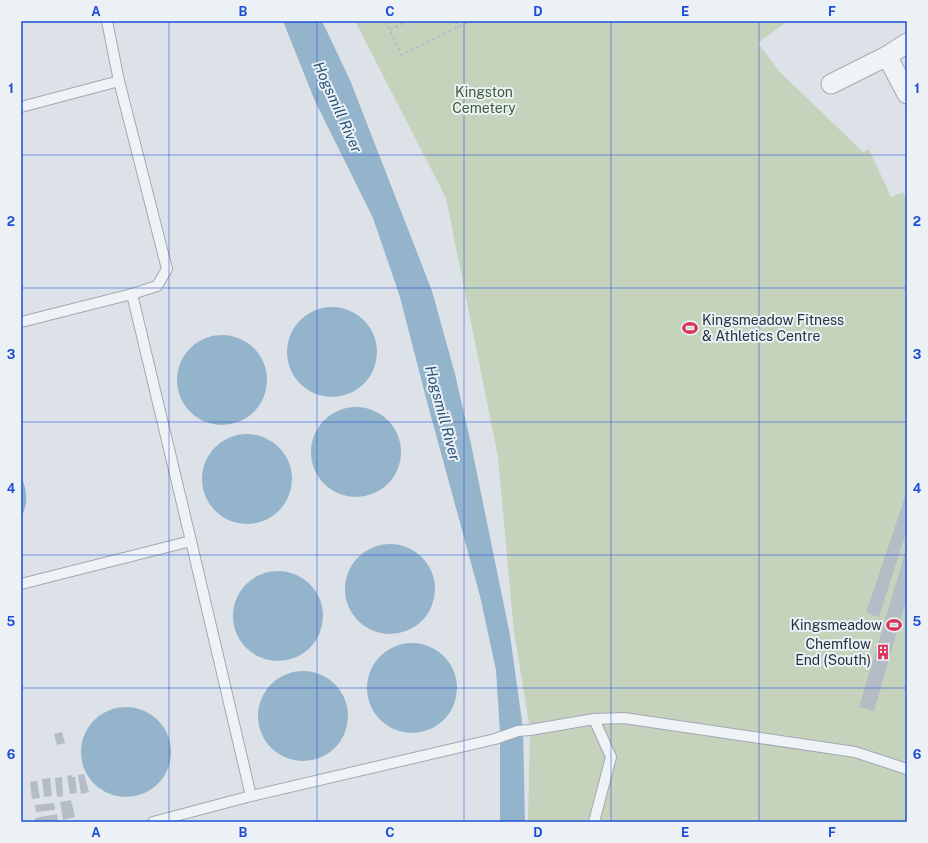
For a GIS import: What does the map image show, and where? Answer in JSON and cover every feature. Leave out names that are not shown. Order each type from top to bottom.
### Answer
[{"type":"street","points":[[831,84],[887,56],[907,43]]},
{"type":"street","points":[[887,56],[907,94]]},
{"type":"lane","points":[[21,322],[132,294],[157,286],[167,269],[119,81],[107,21]]},
{"type":"lane","points":[[21,107],[119,81]]},
{"type":"lane","points":[[132,294],[251,796]]},
{"type":"lane","points":[[21,584],[191,541]]},
{"type":"lane","points":[[153,822],[251,796],[494,739],[518,731],[594,719],[624,718],[855,752],[907,769]]},
{"type":"lane","points":[[594,719],[611,757],[594,822]]},
{"type":"path","points":[[385,21],[402,54],[470,21]]},
{"type":"path","points":[[390,30],[407,21]]},
{"type":"path","points":[[455,21],[458,27]]},
{"type":"green space","name":"Kingsmeadow Fitness & Athletics Centre","points":[[355,21],[788,21],[758,43],[779,71],[863,152],[869,149],[891,197],[903,192],[907,200],[907,822],[528,822],[530,730],[514,632],[498,457],[446,198]]},
{"type":"water","name":"Hogsmill River","points":[[283,21],[322,21],[350,80],[432,291],[455,374],[471,444],[510,635],[523,729],[525,822],[500,822],[500,733],[496,670],[480,596],[400,297],[373,218],[315,101]]},
{"type":"water","points":[[332,307],[349,310],[364,320],[374,335],[377,352],[374,369],[364,384],[349,394],[332,397],[315,394],[300,384],[290,369],[287,352],[290,335],[300,320],[315,310]]},
{"type":"water","points":[[222,335],[239,338],[254,348],[264,363],[267,380],[264,397],[254,412],[239,422],[222,425],[205,422],[190,412],[180,397],[177,380],[180,363],[190,348],[205,338]]},
{"type":"water","points":[[347,407],[365,407],[381,414],[394,427],[401,443],[401,461],[394,477],[381,490],[365,497],[347,497],[331,490],[318,477],[311,461],[311,443],[318,427],[331,414]]},
{"type":"water","points":[[247,434],[264,437],[279,447],[289,462],[292,479],[289,496],[279,511],[264,521],[247,524],[230,521],[215,511],[205,496],[202,479],[205,462],[215,447],[230,437]]},
{"type":"water","points":[[21,476],[25,486],[26,502],[24,512],[21,517]]},
{"type":"water","points":[[390,544],[407,547],[422,557],[432,572],[435,589],[432,606],[422,621],[407,631],[390,634],[373,631],[358,621],[348,606],[345,589],[348,572],[358,557],[373,547]]},
{"type":"water","points":[[278,571],[295,574],[310,584],[320,599],[323,616],[320,633],[310,648],[295,658],[278,661],[261,658],[246,648],[236,633],[233,616],[236,599],[246,584],[261,574]]},
{"type":"water","points":[[403,643],[421,643],[437,650],[450,663],[457,679],[457,697],[450,713],[437,726],[421,733],[403,733],[387,726],[374,713],[367,697],[367,679],[374,663],[387,650]]},
{"type":"water","points":[[294,671],[312,671],[328,678],[341,691],[348,707],[348,725],[341,741],[328,754],[312,761],[294,761],[278,754],[265,741],[258,725],[258,707],[265,691],[278,678]]},
{"type":"water","points":[[117,707],[135,707],[151,714],[164,727],[171,743],[171,761],[164,777],[151,790],[135,797],[117,797],[101,790],[88,777],[81,761],[81,743],[88,727],[101,714]]},
{"type":"building","points":[[907,491],[907,529],[879,617],[866,613]]},
{"type":"building","name":"Chemflow End (South)","points":[[906,550],[907,597],[874,711],[859,707]]},
{"type":"building","points":[[62,732],[65,743],[57,745],[54,734]]},
{"type":"building","points":[[84,774],[89,792],[81,794],[78,775]]},
{"type":"building","points":[[72,775],[72,777],[75,777],[77,793],[70,794],[67,776]]},
{"type":"building","points":[[62,777],[63,796],[57,797],[55,778]]},
{"type":"building","points":[[50,778],[52,796],[44,797],[42,779]]},
{"type":"building","points":[[37,781],[40,798],[32,799],[30,782]]},
{"type":"building","points":[[71,800],[75,817],[63,820],[60,802]]},
{"type":"building","points":[[54,803],[55,810],[36,812],[35,805]]},
{"type":"building","points":[[57,814],[58,822],[36,822],[35,818]]},
{"type":"place","name":"Kingsmeadow Fitness & Athletics Centre","points":[[690,328]]},
{"type":"place","name":"Kingsmeadow","points":[[894,625]]},
{"type":"place","name":"Chemflow End (South)","points":[[883,652]]},
{"type":"park label","name":"Kingston Cemetery","points":[[484,100]]}]
